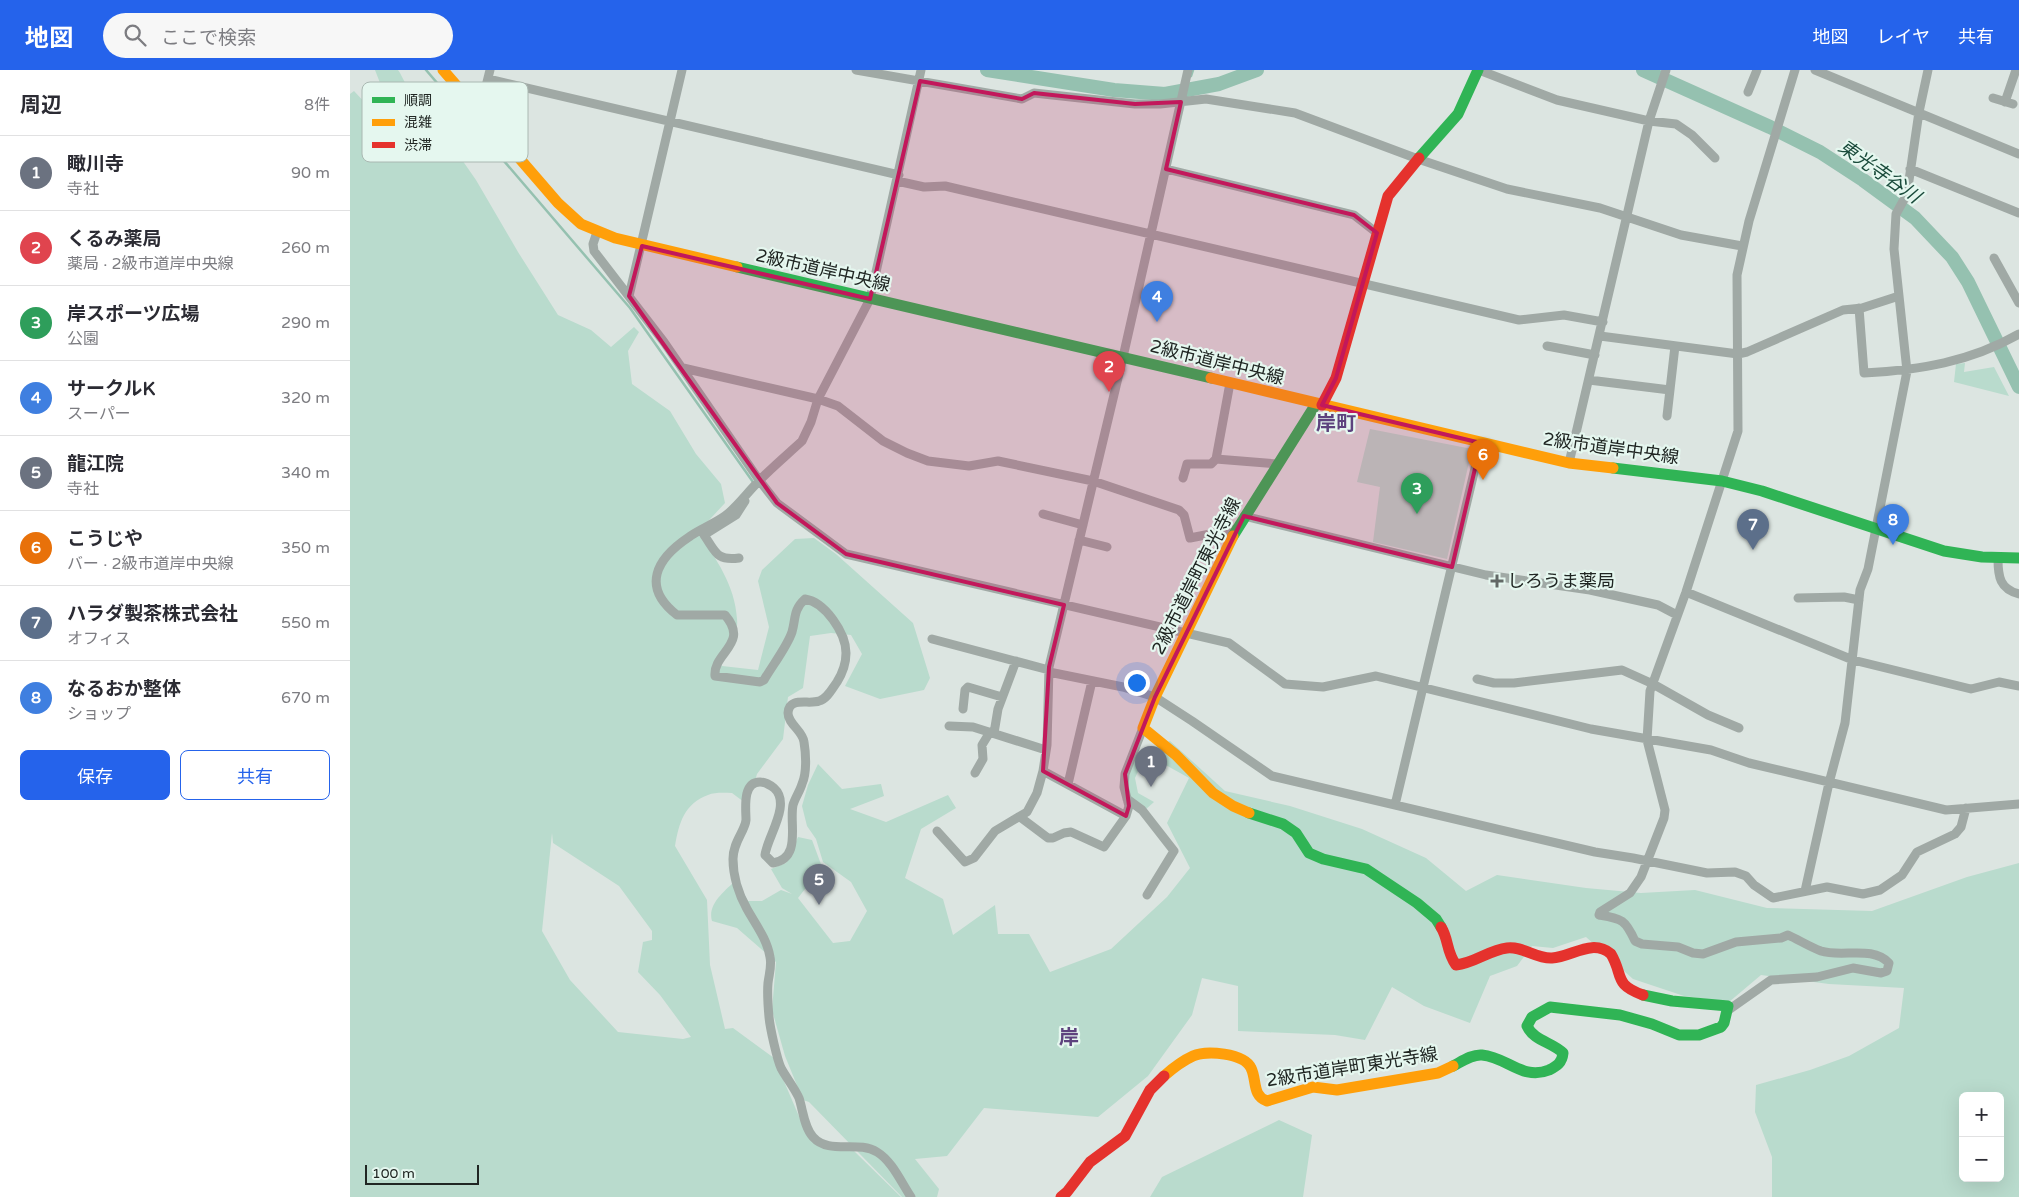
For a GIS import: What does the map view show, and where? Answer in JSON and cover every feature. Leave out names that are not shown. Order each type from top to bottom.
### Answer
[{"type":"street","name":"2級市道岸中央線","points":[[443,70],[453,82]]},
{"type":"street","points":[[629,296],[682,70]]},
{"type":"street","points":[[856,70],[921,76],[1022,100],[1034,94],[1135,104],[1206,99],[1295,113],[1418,159],[1507,189],[1600,208],[1681,235],[1742,246]]},
{"type":"street","points":[[937,831],[965,862],[974,858],[996,831],[1027,812],[1037,793],[1046,750],[1049,671],[1188,70]]},
{"type":"street","points":[[1479,70],[1557,100],[1649,121],[1676,124],[1715,158]]},
{"type":"street","name":"2級市道岸町東光寺線","points":[[1143,728],[1154,697],[1236,529],[1336,378],[1388,196],[1394,186],[1455,118],[1479,70]]},
{"type":"street","points":[[1748,92],[1757,70]]},
{"type":"street","points":[[1727,1011],[1771,980],[1817,977],[1853,968],[1881,973],[1888,971],[1889,963],[1882,956],[1822,951],[1788,935],[1781,938],[1736,942],[1703,954],[1693,953],[1678,947],[1642,944],[1635,941],[1628,925],[1620,919],[1599,915],[1600,912],[1630,893],[1641,877],[1664,818],[1665,810],[1646,740],[1650,691],[1686,592],[1738,431],[1737,274],[1742,246],[1795,70]]},
{"type":"street","points":[[1815,70],[2019,154]]},
{"type":"street","points":[[1805,891],[1829,783],[1845,723],[1860,590],[1868,569],[1906,371],[1894,249],[1896,214],[1904,203],[1907,194],[1919,112],[1928,70]]},
{"type":"street","points":[[1993,98],[2009,103],[2016,70]]},
{"type":"street","points":[[1569,463],[1649,121],[1666,72]]},
{"type":"street","points":[[489,74],[521,82]]},
{"type":"street","points":[[911,1197],[883,1156],[875,1150],[868,1147],[828,1145],[819,1142],[812,1136],[799,1098],[781,1067],[769,1020],[767,996],[771,968],[766,942],[746,908],[735,878],[733,860],[736,840],[746,822],[746,795],[753,784],[760,782],[769,784],[776,790],[780,798],[778,816],[765,855],[773,863],[779,862],[785,859],[790,850],[794,833],[793,805],[803,782],[805,764],[804,741],[789,716],[788,710],[792,704],[797,702],[820,701],[827,696],[838,680],[844,666],[846,653],[843,638],[834,623],[819,605],[805,599],[797,608],[789,638],[764,680],[760,682],[715,676],[714,670],[732,643],[734,635],[731,623],[725,615],[677,615],[663,603],[655,582],[658,569],[672,550],[689,536],[726,515],[802,441],[818,400],[870,299],[921,76]]},
{"type":"street","points":[[528,84],[898,178],[924,187],[945,186],[1520,320],[1564,315],[1602,322]]},
{"type":"street","name":"2級市道岸中央線","points":[[522,162],[558,203],[582,224],[597,232],[642,246],[1123,357],[1569,463],[1722,482],[1762,491],[1944,551],[1970,557],[2019,558]]},
{"type":"street","points":[[1166,169],[1354,215],[1377,233]]},
{"type":"street","points":[[1910,169],[2019,213]]},
{"type":"street","points":[[597,232],[593,244],[594,251],[683,368],[756,484],[777,503],[846,554],[1230,643],[1285,684],[1322,687],[1376,676],[1510,710],[1646,740],[1711,750],[1749,763],[1946,810],[2019,804]]},
{"type":"street","points":[[1994,258],[2019,303]]},
{"type":"street","points":[[1600,336],[1738,354],[1747,352],[1843,310],[1859,308],[1899,296]]},
{"type":"street","points":[[1859,308],[1864,373],[1906,371],[1970,358],[2019,334]]},
{"type":"street","points":[[1546,346],[1595,355]]},
{"type":"street","points":[[1667,416],[1675,346]]},
{"type":"street","points":[[683,368],[838,406],[884,441],[907,453],[928,460],[969,466],[998,461],[1093,482],[1179,510],[1184,515],[1190,538],[1236,529]]},
{"type":"street","points":[[1589,380],[1670,390]]},
{"type":"street","points":[[1183,478],[1187,464],[1211,464],[1216,460],[1230,383]]},
{"type":"street","points":[[1395,805],[1481,443]]},
{"type":"street","points":[[1216,460],[1278,464]]},
{"type":"street","points":[[739,558],[726,560],[720,557],[704,535],[736,515],[756,484]]},
{"type":"street","points":[[1042,514],[1083,525]]},
{"type":"street","points":[[1244,516],[1486,575],[1590,590],[1658,605],[1677,615]]},
{"type":"street","points":[[1079,540],[1106,547]]},
{"type":"street","points":[[1998,559],[1998,577],[2002,584],[2009,590],[2019,594]]},
{"type":"street","points":[[1686,592],[1853,660],[1971,689],[1999,682],[2019,686]]},
{"type":"street","points":[[1798,598],[1844,597],[1859,600]]},
{"type":"street","points":[[932,639],[1154,697],[1192,720],[1272,776],[1595,852],[1707,874],[1736,872],[1746,876],[1754,885],[1773,898],[1827,887],[1863,894],[1880,890],[1902,875],[1917,852],[1955,834],[1961,826],[1966,808]]},
{"type":"street","points":[[975,773],[983,758],[982,744],[992,732],[998,708],[1016,661]]},
{"type":"street","points":[[1477,679],[1494,683],[1514,683],[1553,680],[1622,670],[1653,684],[1708,715],[1739,728]]},
{"type":"street","points":[[1068,784],[1092,681]]},
{"type":"street","points":[[963,709],[965,690],[968,688],[1002,697]]},
{"type":"street","points":[[949,726],[973,727],[1046,750]]},
{"type":"street","points":[[1020,817],[1048,838],[1071,832],[1104,847],[1126,816],[1129,806],[1124,787],[1125,774],[1143,728],[1176,755],[1213,793],[1233,806],[1257,817],[1283,824],[1296,833],[1309,853],[1323,859],[1366,869],[1417,903],[1436,919],[1445,934],[1449,955],[1456,965],[1467,965],[1505,948],[1514,948],[1551,958],[1592,946],[1604,949],[1612,955],[1622,983],[1628,987],[1645,994],[1684,1004],[1728,1006],[1727,1011]]},
{"type":"street","points":[[1043,771],[1126,816]]},
{"type":"street","points":[[1127,799],[1142,810],[1174,851],[1147,895]]},
{"type":"street","name":"2級市道岸町東光寺線","points":[[1061,1197],[1090,1162],[1125,1136],[1146,1096],[1163,1077],[1183,1060],[1203,1053],[1237,1056],[1244,1060],[1251,1067],[1257,1093],[1261,1099],[1267,1101],[1313,1087],[1337,1090],[1438,1073],[1478,1054],[1490,1056],[1515,1069],[1536,1075],[1556,1067],[1563,1060],[1563,1053],[1560,1049],[1536,1038],[1529,1032],[1527,1026],[1532,1017],[1550,1007],[1620,1015],[1652,1024],[1679,1035],[1699,1035],[1721,1027],[1727,1011]]},
{"type":"highlighted area","points":[[920,81],[1022,99],[1034,93],[1135,104],[1181,102],[1166,169],[1354,215],[1377,233],[1336,378],[1322,405],[1481,443],[1452,567],[1244,516],[1155,697],[1125,774],[1129,806],[1126,816],[1043,771],[1049,667],[1064,605],[846,554],[777,503],[629,296],[642,246],[870,299]]},
{"type":"green space","points":[[375,70],[398,70],[404,82],[380,82]]},
{"type":"green space","points":[[354,91],[362,100],[362,162],[463,162],[558,315],[591,330],[611,347],[634,327],[639,332],[628,351],[632,384],[670,411],[696,454],[721,484],[725,503],[698,532],[724,573],[733,595],[737,629],[733,646],[719,654],[722,666],[758,670],[769,627],[758,581],[762,570],[795,539],[814,538],[836,554],[913,623],[930,678],[924,690],[880,699],[845,686],[862,654],[851,635],[831,633],[810,636],[803,688],[788,697],[783,739],[757,774],[748,805],[732,793],[714,793],[700,799],[684,815],[678,830],[675,846],[707,900],[710,965],[725,1029],[733,1028],[774,1058],[807,1135],[854,1151],[901,1197],[350,1197],[350,94]],"holes":[[[552,833],[553,843],[619,886],[652,931],[652,940],[643,942],[638,972],[660,995],[691,1037],[683,1039],[618,1032],[570,980],[542,931]]]},
{"type":"green space","points":[[1965,363],[1964,372],[1994,367],[2009,396],[1954,382],[1956,364]]},
{"type":"green space","points":[[1370,429],[1472,449],[1447,559],[1373,542],[1380,487],[1357,482]]},
{"type":"green space","points":[[1170,741],[1225,791],[1290,806],[1362,829],[1426,858],[1466,891],[1497,875],[1586,888],[1641,893],[1695,890],[1767,908],[1872,911],[1967,877],[2019,863],[2019,1197],[1772,1197],[1772,1157],[1755,1112],[1756,1085],[1810,1070],[1849,1056],[1899,1028],[1904,988],[1829,984],[1761,975],[1729,1002],[1684,996],[1633,979],[1586,937],[1553,948],[1532,946],[1517,966],[1490,976],[1470,1023],[1424,1006],[1392,987],[1365,1040],[1335,1035],[1238,1031],[1238,986],[1202,978],[1192,1015],[1148,1076],[1098,1117],[984,1108],[947,1156],[915,1159],[939,1189],[937,1197],[902,1197],[809,1102],[803,1100],[785,1056],[772,1010],[776,962],[737,928],[712,921],[711,915],[714,903],[736,880],[748,901],[762,901],[781,890],[792,894],[782,888],[771,869],[786,863],[798,837],[812,840],[822,867],[798,898],[833,943],[850,941],[867,911],[851,882],[823,862],[816,839],[807,826],[802,806],[808,785],[818,764],[842,789],[881,784],[884,796],[850,809],[886,822],[948,795],[956,808],[921,829],[905,878],[943,899],[953,935],[995,905],[998,934],[1029,934],[1050,972],[1111,949],[1167,897],[1190,868],[1167,823],[1189,778],[1146,754],[1135,778],[1138,793],[1154,802],[1145,810],[1129,797],[1126,778],[1139,753]]},
{"type":"green space","points":[[1279,1120],[1312,1135],[1303,1197],[1150,1197],[1162,1177]]},
{"type":"waterway","points":[[426,70],[436,82]]},
{"type":"waterway","name":"東光寺谷川","points":[[987,70],[1114,90],[1165,94],[1219,84],[1257,70]]},
{"type":"waterway","points":[[1191,76],[1193,70]]},
{"type":"waterway","name":"東光寺谷川","points":[[1643,70],[1770,127],[1820,152],[1863,180],[1915,218],[1952,257],[1968,282],[2019,387]]},
{"type":"waterway","points":[[505,162],[630,308],[753,482]]},
{"type":"traffic: fast","points":[[1419,158],[1458,114],[1478,70]]},
{"type":"traffic: fast","points":[[737,267],[1211,378]]},
{"type":"traffic: fast","points":[[1233,536],[1316,404]]},
{"type":"traffic: fast","points":[[1613,468],[1722,481],[1762,491],[1944,551],[1982,557],[2019,558]]},
{"type":"traffic: fast","points":[[1249,813],[1283,824],[1296,833],[1309,853],[1323,859],[1366,869],[1417,903],[1436,919],[1441,927]]},
{"type":"traffic: fast","points":[[1453,1066],[1478,1055],[1491,1057],[1531,1073],[1540,1073],[1559,1064],[1563,1053],[1534,1035],[1527,1026],[1532,1017],[1550,1007],[1620,1015],[1652,1024],[1679,1035],[1699,1035],[1721,1027],[1724,1023],[1728,1006],[1672,1001],[1643,995]]},
{"type":"traffic: slow","points":[[443,70],[453,82]]},
{"type":"traffic: slow","points":[[523,162],[558,203],[581,224],[615,238],[737,267]]},
{"type":"traffic: slow","points":[[1211,378],[1569,463],[1613,468]]},
{"type":"traffic: slow","points":[[1233,536],[1155,697],[1143,728],[1176,755],[1213,793],[1233,806],[1249,813]]},
{"type":"traffic: slow","points":[[1164,1076],[1181,1062],[1199,1054],[1215,1053],[1233,1056],[1241,1059],[1251,1068],[1257,1092],[1262,1099],[1267,1101],[1313,1087],[1337,1090],[1438,1073],[1453,1066]]},
{"type":"traffic: jam","points":[[1322,405],[1336,378],[1388,196],[1419,158]]},
{"type":"traffic: jam","points":[[1441,927],[1456,965],[1507,948],[1519,949],[1546,958],[1559,957],[1589,948],[1597,948],[1611,954],[1623,983],[1643,995]]},
{"type":"traffic: jam","points":[[1061,1197],[1090,1162],[1125,1136],[1150,1090],[1164,1076]]},
{"type":"place","name":"サークルK","points":[[1157,322]]},
{"type":"place","name":"くるみ薬局","points":[[1109,392]]},
{"type":"place","name":"こうじや","points":[[1483,480]]},
{"type":"place","name":"岸スポーツ広場","points":[[1417,514]]},
{"type":"place","name":"なるおか整体","points":[[1893,545]]},
{"type":"place","name":"ハラダ製茶株式会社","points":[[1753,550]]},
{"type":"place","name":"しろうま薬局","points":[[1497,581]]},
{"type":"place","name":"瞰川寺","points":[[1151,787]]},
{"type":"place","name":"龍江院","points":[[819,905]]},
{"type":"district","name":"岸町","points":[[1336,423]]},
{"type":"district","name":"岸","points":[[1069,1037]]}]
